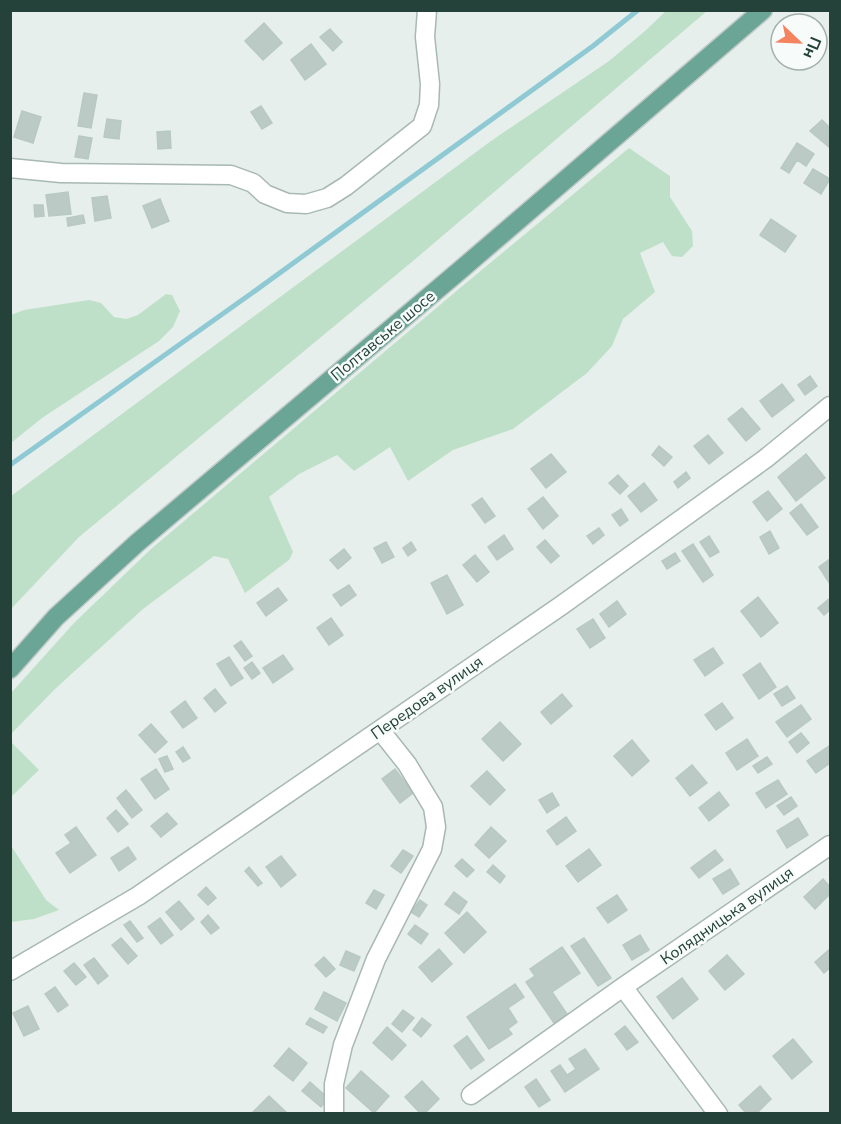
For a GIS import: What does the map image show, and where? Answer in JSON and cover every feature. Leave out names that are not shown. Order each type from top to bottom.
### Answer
[{"type":"main road","name":"Полтавське шосе","points":[[10,669],[56,616],[137,543],[763,10]]},
{"type":"street","points":[[10,168],[61,173],[231,176],[253,183],[265,194],[287,204],[306,204],[327,198],[346,186],[422,126],[429,105],[430,84],[425,37],[427,10]]},
{"type":"street","name":"Передова вулиця","points":[[14,966],[138,896],[562,605],[765,459],[831,406]]},
{"type":"street","points":[[334,1113],[334,1084],[344,1045],[376,959],[432,849],[436,827],[433,807],[407,764],[380,730]]},
{"type":"street","name":"Колядницька вулиця","points":[[471,1095],[623,987],[831,845]]},
{"type":"street","points":[[623,987],[718,1113]]},
{"type":"green space","points":[[667,10],[707,11],[413,261],[79,537],[11,609],[11,496],[491,141],[609,61]]},
{"type":"green space","points":[[629,148],[670,176],[670,197],[692,231],[693,246],[682,257],[672,256],[663,242],[640,253],[655,292],[623,319],[612,346],[587,373],[513,429],[453,450],[408,481],[390,447],[354,471],[337,455],[299,474],[269,497],[293,552],[289,560],[245,593],[228,559],[214,556],[143,609],[55,689],[11,734],[11,693],[74,623],[151,549]]},
{"type":"green space","points":[[166,294],[172,295],[180,311],[173,327],[159,341],[42,418],[11,443],[11,315],[24,310],[89,300],[101,303],[114,317],[126,319],[138,315]]},
{"type":"green space","points":[[11,742],[39,770],[11,797]]},
{"type":"green space","points":[[10,844],[46,900],[59,910],[34,919],[11,922]]},
{"type":"building","points":[[264,23],[282,43],[263,60],[245,41]]},
{"type":"building","points":[[330,29],[342,42],[333,51],[320,37]]},
{"type":"building","points":[[311,44],[326,64],[305,80],[291,60]]},
{"type":"building","points":[[84,93],[97,95],[91,128],[78,126]]},
{"type":"building","points":[[261,106],[272,123],[262,129],[251,112]]},
{"type":"building","points":[[22,111],[41,117],[33,143],[14,137]]},
{"type":"building","points":[[107,119],[121,121],[119,139],[104,137]]},
{"type":"building","points":[[822,120],[830,128],[830,148],[810,131]]},
{"type":"building","points":[[170,131],[171,148],[158,149],[157,132]]},
{"type":"building","points":[[79,136],[92,138],[88,159],[75,157]]},
{"type":"building","points":[[797,143],[814,154],[806,166],[797,160],[789,173],[781,168]]},
{"type":"building","points":[[813,169],[830,179],[821,194],[804,183]]},
{"type":"building","points":[[68,192],[71,214],[49,216],[46,195]]},
{"type":"building","points":[[107,196],[111,218],[95,221],[92,198]]},
{"type":"building","points":[[160,199],[169,221],[152,228],[143,206]]},
{"type":"building","points":[[34,205],[43,205],[44,216],[35,217]]},
{"type":"building","points":[[83,215],[85,223],[68,226],[67,218]]},
{"type":"building","points":[[771,219],[796,236],[785,252],[760,235]]},
{"type":"building","points":[[810,376],[817,386],[805,395],[798,385]]},
{"type":"building","points":[[782,384],[794,400],[772,417],[760,401]]},
{"type":"building","points":[[742,408],[760,429],[746,441],[728,419]]},
{"type":"building","points":[[708,435],[723,453],[709,464],[694,446]]},
{"type":"building","points":[[659,446],[672,457],[664,466],[652,455]]},
{"type":"building","points":[[551,454],[566,472],[546,488],[531,469]]},
{"type":"building","points":[[806,454],[825,478],[796,501],[778,477]]},
{"type":"building","points":[[686,472],[690,478],[678,488],[674,482]]},
{"type":"building","points":[[618,475],[628,486],[620,494],[609,483]]},
{"type":"building","points":[[644,483],[657,500],[641,512],[628,496]]},
{"type":"building","points":[[768,491],[782,509],[767,521],[753,502]]},
{"type":"building","points":[[543,497],[558,516],[543,529],[528,509]]},
{"type":"building","points":[[482,498],[495,516],[485,523],[472,505]]},
{"type":"building","points":[[801,504],[818,527],[807,535],[790,513]]},
{"type":"building","points":[[621,509],[628,520],[620,526],[612,515]]},
{"type":"building","points":[[599,528],[604,535],[593,544],[587,536]]},
{"type":"building","points":[[770,531],[779,548],[769,554],[760,537]]},
{"type":"building","points":[[504,535],[513,549],[497,560],[488,547]]},
{"type":"building","points":[[709,536],[719,552],[710,557],[700,542]]},
{"type":"building","points":[[545,540],[559,556],[551,563],[537,547]]},
{"type":"building","points":[[386,542],[394,557],[382,563],[374,548]]},
{"type":"building","points":[[411,542],[416,550],[408,556],[403,548]]},
{"type":"building","points":[[693,544],[713,575],[703,582],[682,551]]},
{"type":"building","points":[[344,549],[351,558],[338,569],[330,560]]},
{"type":"building","points":[[675,553],[680,561],[667,569],[662,561]]},
{"type":"building","points":[[475,555],[489,572],[477,582],[463,565]]},
{"type":"building","points":[[830,559],[830,584],[819,567]]},
{"type":"building","points":[[447,575],[463,605],[447,614],[431,583]]},
{"type":"building","points":[[349,585],[356,595],[341,606],[333,595]]},
{"type":"building","points":[[278,588],[287,600],[266,616],[257,603]]},
{"type":"building","points":[[758,597],[778,623],[761,637],[741,611]]},
{"type":"building","points":[[830,598],[830,610],[824,615],[818,608]]},
{"type":"building","points":[[617,601],[626,614],[609,627],[600,614]]},
{"type":"building","points":[[331,618],[343,635],[329,645],[317,628]]},
{"type":"building","points":[[593,619],[605,638],[590,648],[577,629]]},
{"type":"building","points":[[241,641],[252,656],[245,661],[234,646]]},
{"type":"building","points":[[713,648],[723,663],[705,676],[694,660]]},
{"type":"building","points":[[283,655],[293,669],[273,683],[263,668]]},
{"type":"building","points":[[229,657],[243,678],[231,686],[217,664]]},
{"type":"building","points":[[252,662],[260,673],[252,679],[244,668]]},
{"type":"building","points":[[760,663],[776,687],[759,699],[743,675]]},
{"type":"building","points":[[787,686],[795,698],[782,706],[774,694]]},
{"type":"building","points":[[215,689],[226,703],[215,712],[204,698]]},
{"type":"building","points":[[562,694],[572,706],[551,724],[541,712]]},
{"type":"building","points":[[185,701],[197,718],[183,728],[171,712]]},
{"type":"building","points":[[722,703],[733,718],[716,730],[705,715]]},
{"type":"building","points":[[801,705],[811,719],[787,737],[776,722]]},
{"type":"building","points":[[500,722],[521,744],[503,761],[482,739]]},
{"type":"building","points":[[151,724],[167,742],[155,753],[139,735]]},
{"type":"building","points":[[801,733],[809,743],[797,753],[789,742]]},
{"type":"building","points":[[747,739],[758,756],[737,770],[726,753]]},
{"type":"building","points":[[632,740],[649,761],[632,776],[614,756]]},
{"type":"building","points":[[829,746],[830,763],[816,773],[807,761]]},
{"type":"building","points":[[183,747],[190,758],[183,762],[176,752]]},
{"type":"building","points":[[167,756],[173,769],[165,772],[159,759]]},
{"type":"building","points":[[767,757],[772,764],[758,773],[753,766]]},
{"type":"building","points":[[692,765],[707,783],[690,796],[676,778]]},
{"type":"building","points":[[156,769],[169,789],[155,799],[141,779]]},
{"type":"building","points":[[395,769],[413,793],[400,803],[382,779]]},
{"type":"building","points":[[487,771],[505,790],[490,805],[471,786]]},
{"type":"building","points":[[778,780],[787,794],[766,808],[756,793]]},
{"type":"building","points":[[126,790],[142,810],[132,818],[117,798]]},
{"type":"building","points":[[719,792],[729,805],[709,821],[699,808]]},
{"type":"building","points":[[552,793],[559,805],[547,813],[539,800]]},
{"type":"building","points":[[791,797],[797,806],[784,815],[777,806]]},
{"type":"building","points":[[116,810],[128,824],[118,832],[107,818]]},
{"type":"building","points":[[167,813],[177,824],[161,837],[151,826]]},
{"type":"building","points":[[566,817],[576,831],[557,845],[547,831]]},
{"type":"building","points":[[798,818],[808,835],[787,848],[777,831]]},
{"type":"building","points":[[76,827],[96,855],[70,873],[56,853],[71,843],[65,835]]},
{"type":"building","points":[[491,827],[506,841],[489,858],[475,845]]},
{"type":"building","points":[[128,847],[136,859],[119,871],[111,858]]},
{"type":"building","points":[[589,849],[601,865],[578,882],[566,866]]},
{"type":"building","points":[[403,850],[413,856],[401,873],[391,866]]},
{"type":"building","points":[[715,850],[723,860],[699,878],[691,868]]},
{"type":"building","points":[[281,856],[296,875],[281,887],[266,867]]},
{"type":"building","points":[[462,859],[474,870],[467,877],[455,866]]},
{"type":"building","points":[[493,865],[505,876],[500,883],[487,872]]},
{"type":"building","points":[[249,867],[262,883],[258,886],[245,871]]},
{"type":"building","points":[[730,869],[739,884],[723,894],[713,879]]},
{"type":"building","points":[[823,879],[830,887],[830,894],[815,909],[804,897]]},
{"type":"building","points":[[206,887],[216,898],[208,905],[198,895]]},
{"type":"building","points":[[374,890],[384,895],[376,909],[366,903]]},
{"type":"building","points":[[454,892],[467,902],[459,914],[445,904]]},
{"type":"building","points":[[617,895],[627,910],[608,923],[597,908]]},
{"type":"building","points":[[420,900],[427,905],[419,917],[411,912]]},
{"type":"building","points":[[179,901],[194,919],[181,930],[166,912]]},
{"type":"building","points":[[467,912],[486,932],[464,953],[445,933]]},
{"type":"building","points":[[208,915],[219,928],[211,934],[201,922]]},
{"type":"building","points":[[160,918],[173,935],[161,944],[148,927]]},
{"type":"building","points":[[130,921],[143,938],[137,942],[124,925]]},
{"type":"building","points":[[415,925],[428,934],[421,944],[408,934]]},
{"type":"building","points":[[640,935],[649,950],[632,960],[623,945]]},
{"type":"building","points":[[121,938],[137,956],[128,964],[112,945]]},
{"type":"building","points":[[584,938],[611,978],[598,986],[571,946]]},
{"type":"building","points":[[562,947],[580,973],[552,992],[567,1014],[554,1023],[526,982],[535,976],[530,969]]},
{"type":"building","points":[[439,949],[452,964],[432,982],[419,967]]},
{"type":"building","points":[[830,949],[830,968],[824,973],[815,962]]},
{"type":"building","points":[[346,951],[360,957],[354,971],[340,965]]},
{"type":"building","points":[[727,955],[744,974],[725,990],[709,971]]},
{"type":"building","points":[[324,957],[335,969],[326,977],[315,965]]},
{"type":"building","points":[[94,958],[108,976],[98,984],[84,965]]},
{"type":"building","points":[[74,963],[86,977],[76,985],[64,971]]},
{"type":"building","points":[[682,978],[698,999],[673,1019],[657,997]]},
{"type":"building","points":[[515,984],[524,997],[508,1008],[517,1022],[508,1029],[512,1034],[489,1049],[467,1017]]},
{"type":"building","points":[[55,987],[68,1005],[58,1012],[45,994]]},
{"type":"building","points":[[324,992],[346,1003],[337,1021],[315,1009]]},
{"type":"building","points":[[28,1006],[39,1029],[24,1036],[13,1013]]},
{"type":"building","points":[[403,1010],[414,1018],[402,1032],[392,1024]]},
{"type":"building","points":[[310,1018],[327,1027],[323,1033],[306,1024]]},
{"type":"building","points":[[422,1018],[431,1025],[421,1037],[413,1030]]},
{"type":"building","points":[[625,1026],[638,1042],[627,1050],[615,1034]]},
{"type":"building","points":[[387,1027],[406,1045],[392,1060],[373,1043]]},
{"type":"building","points":[[467,1036],[484,1060],[471,1069],[454,1046]]},
{"type":"building","points":[[793,1039],[812,1062],[792,1079],[773,1056]]},
{"type":"building","points":[[289,1048],[307,1063],[293,1081],[274,1066]]},
{"type":"building","points":[[585,1049],[599,1069],[565,1092],[551,1071],[560,1065],[567,1075],[576,1069],[569,1059]]},
{"type":"building","points":[[361,1071],[389,1096],[374,1113],[346,1088]]},
{"type":"building","points":[[536,1079],[550,1100],[539,1107],[525,1087]]},
{"type":"building","points":[[422,1081],[439,1099],[424,1114],[421,1114],[405,1097]]},
{"type":"building","points":[[310,1082],[328,1098],[321,1107],[302,1091]]},
{"type":"building","points":[[760,1086],[771,1099],[756,1114],[747,1114],[739,1105]]},
{"type":"building","points":[[269,1096],[286,1112],[284,1114],[255,1114],[253,1112]]},
{"type":"waterway","points":[[10,465],[593,46],[638,10]]}]
